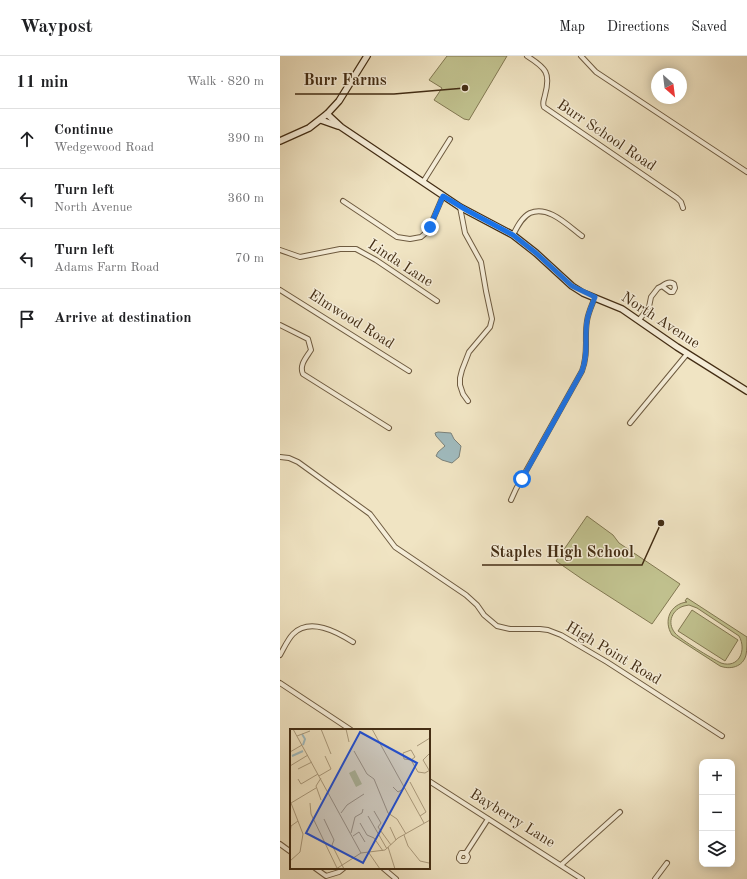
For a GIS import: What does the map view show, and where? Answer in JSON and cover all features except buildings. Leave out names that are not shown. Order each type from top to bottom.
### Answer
[{"type":"street","points":[[280,141],[309,128],[321,120],[339,101],[367,56]]},
{"type":"street","name":"Burr School Road","points":[[527,56],[540,64],[547,74],[548,83],[542,103],[544,107],[678,198],[683,208]]},
{"type":"street","points":[[581,56],[596,72],[747,172]]},
{"type":"street","name":"North Avenue","points":[[327,114],[341,127],[443,196],[460,207],[513,235],[536,253],[572,286],[618,307],[687,354],[747,391]]},
{"type":"street","name":"North Avenue","points":[[321,120],[341,127]]},
{"type":"street","points":[[423,182],[450,139]]},
{"type":"street","points":[[343,200],[397,237],[410,240],[421,237],[428,231],[443,196]]},
{"type":"street","points":[[460,207],[465,233],[481,262],[492,319],[490,327],[469,352],[460,378],[460,385],[463,394],[468,401]]},
{"type":"street","points":[[513,235],[524,218],[530,213],[540,211],[548,213],[582,236]]},
{"type":"street","name":"Linda Lane","points":[[280,250],[300,256],[340,249],[356,250],[376,260],[437,301]]},
{"type":"street","points":[[639,320],[649,307],[651,297],[658,288],[662,286]]},
{"type":"street","name":"Elmwood Road","points":[[280,290],[409,371]]},
{"type":"street","points":[[511,500],[582,371],[586,355],[587,320],[595,297]]},
{"type":"street","points":[[280,325],[308,339],[311,350],[302,366],[304,374],[389,428]]},
{"type":"street","points":[[630,423],[687,354]]},
{"type":"street","name":"High Point Road","points":[[280,457],[289,458],[298,462],[370,514],[394,546],[466,595],[496,626],[510,629],[548,630],[561,635],[608,662],[722,736]]},
{"type":"street","points":[[280,655],[292,634],[299,629],[306,627],[320,626],[342,635],[353,642]]},
{"type":"street","points":[[280,683],[349,729]]},
{"type":"street","name":"Bayberry Lane","points":[[430,782],[582,879]]},
{"type":"street","points":[[562,865],[620,812]]},
{"type":"street","points":[[466,853],[488,819]]},
{"type":"street","points":[[280,844],[290,851]]},
{"type":"street","points":[[655,879],[667,864]]},
{"type":"street","points":[[316,869],[326,877],[343,869]]},
{"type":"street","points":[[384,869],[396,879]]},
{"type":"green space","points":[[447,56],[507,56],[469,120],[464,119],[434,100],[442,88],[429,80]]},
{"type":"green space","points":[[587,516],[613,535],[619,543],[680,584],[652,624],[556,561]]},
{"type":"green space","points":[[687,598],[747,637],[746,655],[739,665],[728,668],[720,666],[672,635],[669,630],[668,619],[672,610],[681,603],[687,602],[685,601]],"holes":[[[689,605],[697,608],[739,636],[742,652],[737,661],[727,664],[721,663],[675,633],[671,625],[672,616],[680,608]]]},
{"type":"green space","points":[[692,610],[738,640],[725,661],[678,631]]},
{"type":"water","points":[[435,433],[451,433],[454,439],[461,446],[459,457],[452,463],[442,460],[436,456],[445,446],[436,436]]},
{"type":"place","name":"Burr Farms","points":[[465,88]]},
{"type":"place","name":"Staples High School","points":[[661,523]]},
{"type":"route","points":[[430,227],[443,196],[513,235],[527,245],[572,286],[583,293],[595,297],[587,320],[587,349],[582,371],[522,479]]}]
